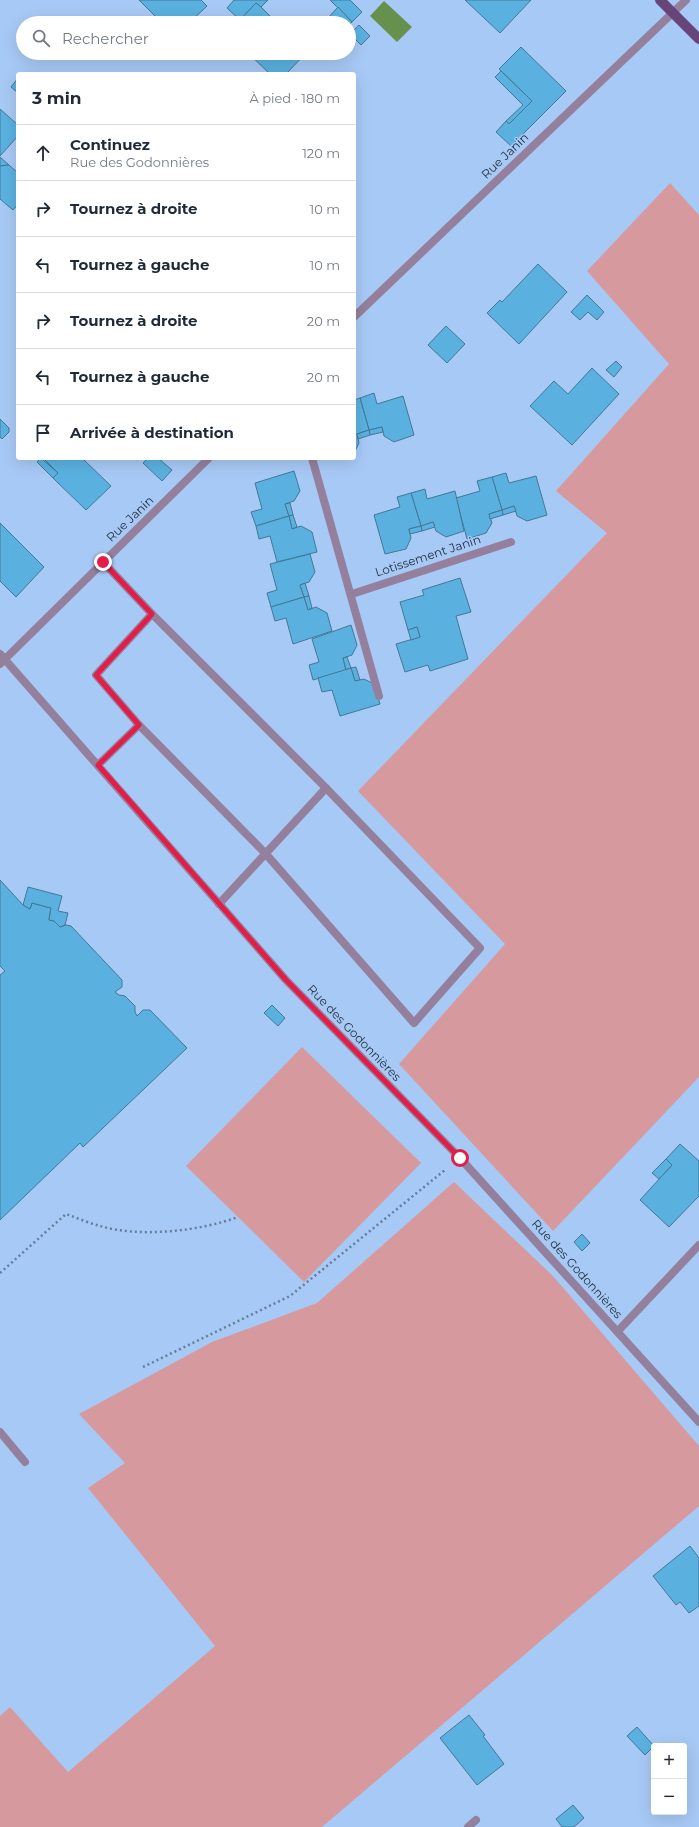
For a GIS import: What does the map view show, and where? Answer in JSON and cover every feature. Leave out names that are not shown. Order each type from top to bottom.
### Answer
[{"type":"main road","points":[[660,0],[699,39]]},
{"type":"street","name":"Rue Janin","points":[[356,315],[686,0]]},
{"type":"street","name":"Rue Janin","points":[[2,659],[207,460]]},
{"type":"street","points":[[313,460],[352,594],[379,696]]},
{"type":"street","name":"Lotissement Janin","points":[[352,594],[511,542]]},
{"type":"street","points":[[103,562],[152,614],[326,788],[480,948],[414,1023],[265,853],[139,725],[96,675],[152,614]]},
{"type":"street","name":"Rue des Godonnières","points":[[2,659],[98,765],[286,980],[460,1158],[699,1422]]},
{"type":"street","points":[[98,765],[139,725]]},
{"type":"street","points":[[218,904],[326,788]]},
{"type":"street","points":[[618,1331],[699,1245]]},
{"type":"street","points":[[0,1432],[26,1462]]},
{"type":"street","points":[[468,1827],[476,1820]]},
{"type":"path","points":[[143,1367],[290,1296],[460,1158]]},
{"type":"path","points":[[0,1273],[66,1214],[101,1227],[150,1234],[221,1223],[238,1216]]},
{"type":"shaded area","points":[[384,1],[412,27],[397,42],[370,16]]},
{"type":"shaded area","points":[[670,183],[699,215],[699,1077],[553,1231],[399,1064],[505,944],[358,791],[607,533],[556,491],[669,364],[587,271]]},
{"type":"shaded area","points":[[302,1047],[421,1163],[304,1282],[186,1166]]},
{"type":"shaded area","points":[[454,1182],[553,1276],[699,1446],[699,1506],[322,1827],[0,1827],[0,1716],[10,1707],[68,1772],[215,1646],[88,1488],[125,1463],[79,1414],[212,1342],[317,1303]]},
{"type":"building","points":[[139,0],[201,0],[207,6],[196,16],[155,16]]},
{"type":"building","points":[[234,0],[268,0],[261,7],[256,3],[244,16],[236,16],[227,8]]},
{"type":"building","points":[[330,0],[350,0],[362,12],[356,18],[356,16],[346,16]]},
{"type":"building","points":[[465,0],[531,0],[500,33]]},
{"type":"building","points":[[256,3],[270,16],[244,16]]},
{"type":"building","points":[[338,7],[346,16],[330,16]]},
{"type":"building","points":[[359,25],[370,36],[361,45],[356,40],[356,28]]},
{"type":"building","points":[[521,47],[566,91],[511,146],[496,132],[506,121],[509,124],[532,101],[499,69]]},
{"type":"building","points":[[255,60],[299,60],[288,72],[268,72]]},
{"type":"building","points":[[501,71],[532,101],[509,124],[506,121],[523,105],[495,77]]},
{"type":"building","points":[[16,81],[16,91],[11,87]]},
{"type":"building","points":[[0,109],[16,123],[16,138],[0,156]]},
{"type":"building","points":[[0,157],[9,165],[0,166]]},
{"type":"building","points":[[9,165],[16,171],[16,206],[13,210],[0,199],[0,166]]},
{"type":"building","points":[[538,264],[567,292],[519,344],[487,313],[500,300],[502,302]]},
{"type":"building","points":[[587,295],[604,312],[597,320],[588,312],[580,320],[571,312]]},
{"type":"building","points":[[446,326],[465,344],[447,363],[428,345]]},
{"type":"building","points":[[616,361],[622,367],[614,377],[606,370]]},
{"type":"building","points":[[592,368],[619,394],[572,445],[530,406],[554,381],[568,394]]},
{"type":"building","points":[[374,393],[377,404],[403,396],[414,435],[394,442],[384,436],[382,427],[369,430],[360,398]]},
{"type":"building","points":[[360,398],[369,430],[357,434],[359,443],[356,449],[356,399]]},
{"type":"building","points":[[0,419],[9,428],[9,432],[2,439],[0,437]]},
{"type":"building","points":[[382,427],[383,432],[370,435],[369,430]]},
{"type":"building","points":[[369,430],[370,435],[358,439],[357,434]]},
{"type":"building","points":[[39,460],[43,460],[58,473],[53,478],[37,462]]},
{"type":"building","points":[[45,460],[84,460],[111,486],[86,510],[53,478],[58,473]]},
{"type":"building","points":[[146,460],[160,460],[172,470],[162,481],[143,463]]},
{"type":"building","points":[[294,471],[300,491],[294,501],[285,504],[289,516],[256,526],[251,512],[262,509],[255,483]]},
{"type":"building","points":[[506,473],[509,483],[536,476],[547,515],[527,521],[517,516],[514,506],[502,510],[492,477]]},
{"type":"building","points":[[492,477],[502,510],[489,514],[492,523],[486,533],[467,539],[456,498],[480,491],[477,481]]},
{"type":"building","points":[[425,489],[427,499],[455,491],[464,531],[446,537],[436,531],[433,522],[421,526],[411,493]]},
{"type":"building","points":[[411,493],[421,526],[409,529],[411,538],[406,549],[385,554],[374,515],[400,507],[397,497]]},
{"type":"building","points":[[290,503],[293,515],[289,516],[285,504]]},
{"type":"building","points":[[514,506],[516,511],[503,515],[502,510]]},
{"type":"building","points":[[502,510],[503,515],[490,519],[489,514]]},
{"type":"building","points":[[293,515],[297,527],[292,529],[289,516]]},
{"type":"building","points":[[289,516],[292,529],[301,526],[312,532],[317,552],[277,562],[270,536],[259,539],[256,526]]},
{"type":"building","points":[[433,522],[435,527],[422,531],[421,526]]},
{"type":"building","points":[[0,523],[44,567],[16,597],[0,581]]},
{"type":"building","points":[[421,526],[422,531],[410,534],[409,529]]},
{"type":"building","points":[[310,554],[315,572],[309,582],[300,585],[304,597],[271,607],[267,593],[277,590],[270,564]]},
{"type":"building","points":[[460,578],[471,612],[456,616],[468,659],[430,671],[428,665],[405,672],[396,644],[420,637],[417,627],[408,630],[400,602],[424,595],[422,590]]},
{"type":"building","points":[[305,583],[309,596],[304,597],[300,585]]},
{"type":"building","points":[[309,596],[312,608],[308,610],[304,597]]},
{"type":"building","points":[[304,597],[308,610],[316,607],[327,613],[332,631],[293,644],[286,618],[275,621],[271,607]]},
{"type":"building","points":[[351,625],[357,645],[352,655],[343,658],[346,670],[313,680],[309,665],[319,662],[312,639]]},
{"type":"building","points":[[417,627],[420,637],[411,640],[408,630]]},
{"type":"building","points":[[347,657],[351,668],[346,670],[343,658]]},
{"type":"building","points":[[356,667],[360,680],[355,681],[351,668]]},
{"type":"building","points":[[351,668],[355,681],[364,679],[374,684],[380,704],[340,716],[332,690],[322,692],[318,678]]},
{"type":"building","points":[[0,880],[23,905],[30,909],[32,903],[51,908],[49,920],[54,921],[60,927],[66,925],[71,926],[122,980],[122,987],[115,992],[119,995],[125,996],[135,1006],[137,1016],[143,1010],[150,1010],[187,1048],[83,1147],[80,1143],[0,1220],[0,975],[5,971],[0,966]]},
{"type":"building","points":[[28,887],[62,896],[58,911],[68,913],[65,925],[60,927],[54,921],[49,920],[51,908],[32,903],[30,909],[23,905]]},
{"type":"building","points":[[272,1005],[285,1018],[278,1026],[264,1013]]},
{"type":"building","points":[[680,1144],[699,1161],[699,1196],[669,1227],[640,1200],[672,1165],[666,1159]]},
{"type":"building","points":[[666,1159],[672,1165],[659,1179],[652,1173]]},
{"type":"building","points":[[582,1234],[590,1243],[582,1251],[574,1242]]},
{"type":"building","points":[[690,1546],[699,1558],[699,1606],[689,1613],[680,1602],[676,1605],[653,1576]]},
{"type":"building","points":[[469,1715],[485,1735],[483,1736],[504,1764],[477,1785],[440,1738]]},
{"type":"building","points":[[637,1727],[651,1743],[651,1749],[645,1755],[627,1736]]},
{"type":"building","points":[[573,1805],[584,1818],[574,1827],[562,1827],[556,1819]]},
{"type":"route","points":[[103,562],[152,614],[96,675],[139,725],[98,765],[286,980],[460,1158]]}]
